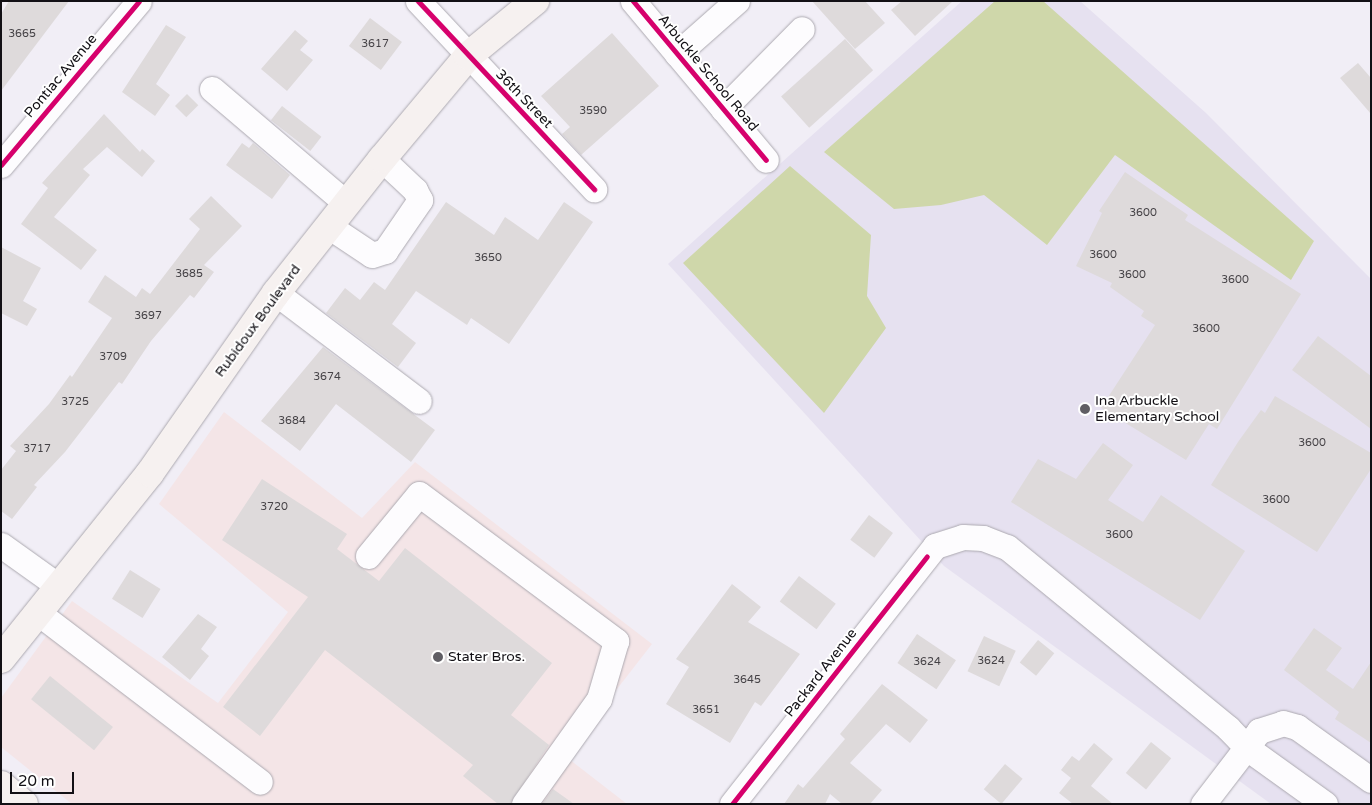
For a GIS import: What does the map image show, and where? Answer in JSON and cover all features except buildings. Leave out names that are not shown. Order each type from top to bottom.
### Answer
[{"type":"main road","name":"Rubidoux Boulevard","points":[[1,659],[58,585],[150,473],[276,293],[382,159],[468,56],[535,1]]},
{"type":"main road","points":[[1,785],[24,804]]},
{"type":"street","name":"Pontiac Avenue","points":[[1,164],[139,1]]},
{"type":"street","name":"36th Street","points":[[418,1],[594,189]]},
{"type":"street","name":"Arbuckle School Road","points":[[632,1],[766,160]]},
{"type":"street","points":[[677,54],[737,1]]},
{"type":"street","points":[[723,109],[802,29]]},
{"type":"street","points":[[212,88],[348,204]]},
{"type":"street","points":[[330,227],[372,255],[385,251],[420,200],[415,190],[382,159]]},
{"type":"street","points":[[276,293],[419,401]]},
{"type":"street","points":[[368,556],[419,494],[616,641],[599,698],[524,804]]},
{"type":"street","name":"Packard Avenue","points":[[732,804],[935,546],[962,537],[983,538],[1007,547],[1228,728],[1253,740],[1325,804]]},
{"type":"street","points":[[1,545],[58,585]]},
{"type":"street","points":[[37,612],[260,782]]},
{"type":"street","points":[[1203,804],[1253,740],[1283,723],[1297,727],[1371,780]]},
{"type":"shaded area","name":"Ina Arbuckle Elementary School","points":[[962,1],[1080,1],[1206,113],[1371,279],[1371,804],[1271,804],[944,566],[668,264]]},
{"type":"shaded area","points":[[224,412],[362,518],[415,462],[652,644],[565,756],[627,804],[72,804],[1,747],[1,698],[72,601],[218,703],[288,612],[159,504]]},
{"type":"green space","points":[[995,1],[1043,1],[1314,241],[1291,280],[1115,155],[1047,245],[984,195],[941,205],[894,209],[824,152]]},
{"type":"green space","points":[[790,166],[871,235],[867,296],[886,328],[824,413],[683,263]]},
{"type":"cycle path","points":[[1,165],[139,1]]},
{"type":"cycle path","points":[[418,1],[594,189]]},
{"type":"cycle path","points":[[633,1],[766,160]]},
{"type":"cycle path","points":[[732,804],[927,556]]},
{"type":"place","name":"Ina Arbuckle Elementary School","points":[[1085,409]]},
{"type":"place","name":"Stater Bros.","points":[[438,657]]}]
